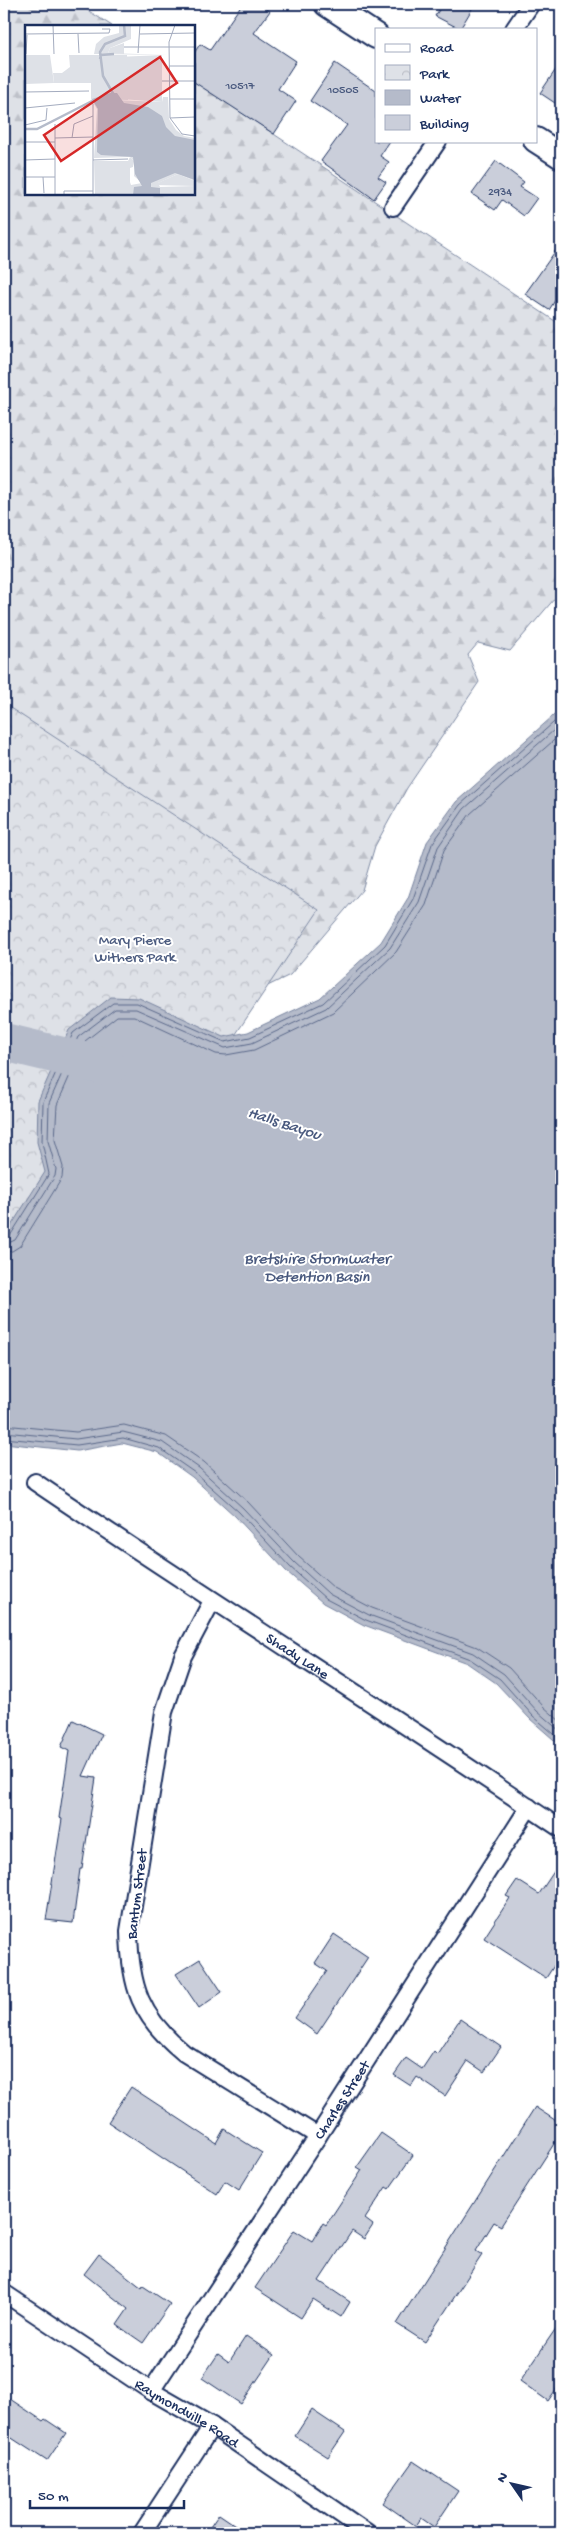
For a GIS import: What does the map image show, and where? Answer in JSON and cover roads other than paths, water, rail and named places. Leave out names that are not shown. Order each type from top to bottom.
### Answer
[{"type":"street","points":[[327,4],[375,35]]},
{"type":"street","points":[[515,28],[530,4]]},
{"type":"street","points":[[538,141],[561,156]]},
{"type":"street","points":[[393,207],[437,142]]},
{"type":"street","name":"Shady Lane","points":[[35,1482],[212,1601],[561,1829]]},
{"type":"street","name":"Bantum Street","points":[[212,1601],[183,1656],[164,1712],[129,1931],[130,1966],[137,1994],[152,2022],[166,2038],[184,2053],[318,2136]]},
{"type":"street","name":"Charles Street","points":[[151,2391],[318,2136],[529,1807]]},
{"type":"street","name":"Raymondville Road","points":[[4,2294],[151,2391],[212,2426],[368,2533]]},
{"type":"street","points":[[142,2533],[212,2426]]},
{"type":"water","name":"Bretshire Stormwater Detention Basin","points":[[561,709],[561,1746],[530,1719],[496,1683],[467,1663],[364,1625],[323,1603],[286,1571],[235,1516],[192,1477],[157,1452],[122,1443],[77,1451],[4,1443],[4,1237],[45,1172],[37,1142],[38,1101],[69,1030],[111,997],[139,998],[224,1037],[248,1032],[320,998],[381,942],[408,898],[427,842],[456,802]]},
{"type":"waterway","name":"Halls Bayou","points":[[4,1042],[108,1067]]},
{"type":"park label","name":"Mary Pierce Withers Park","points":[[135,948]]}]
